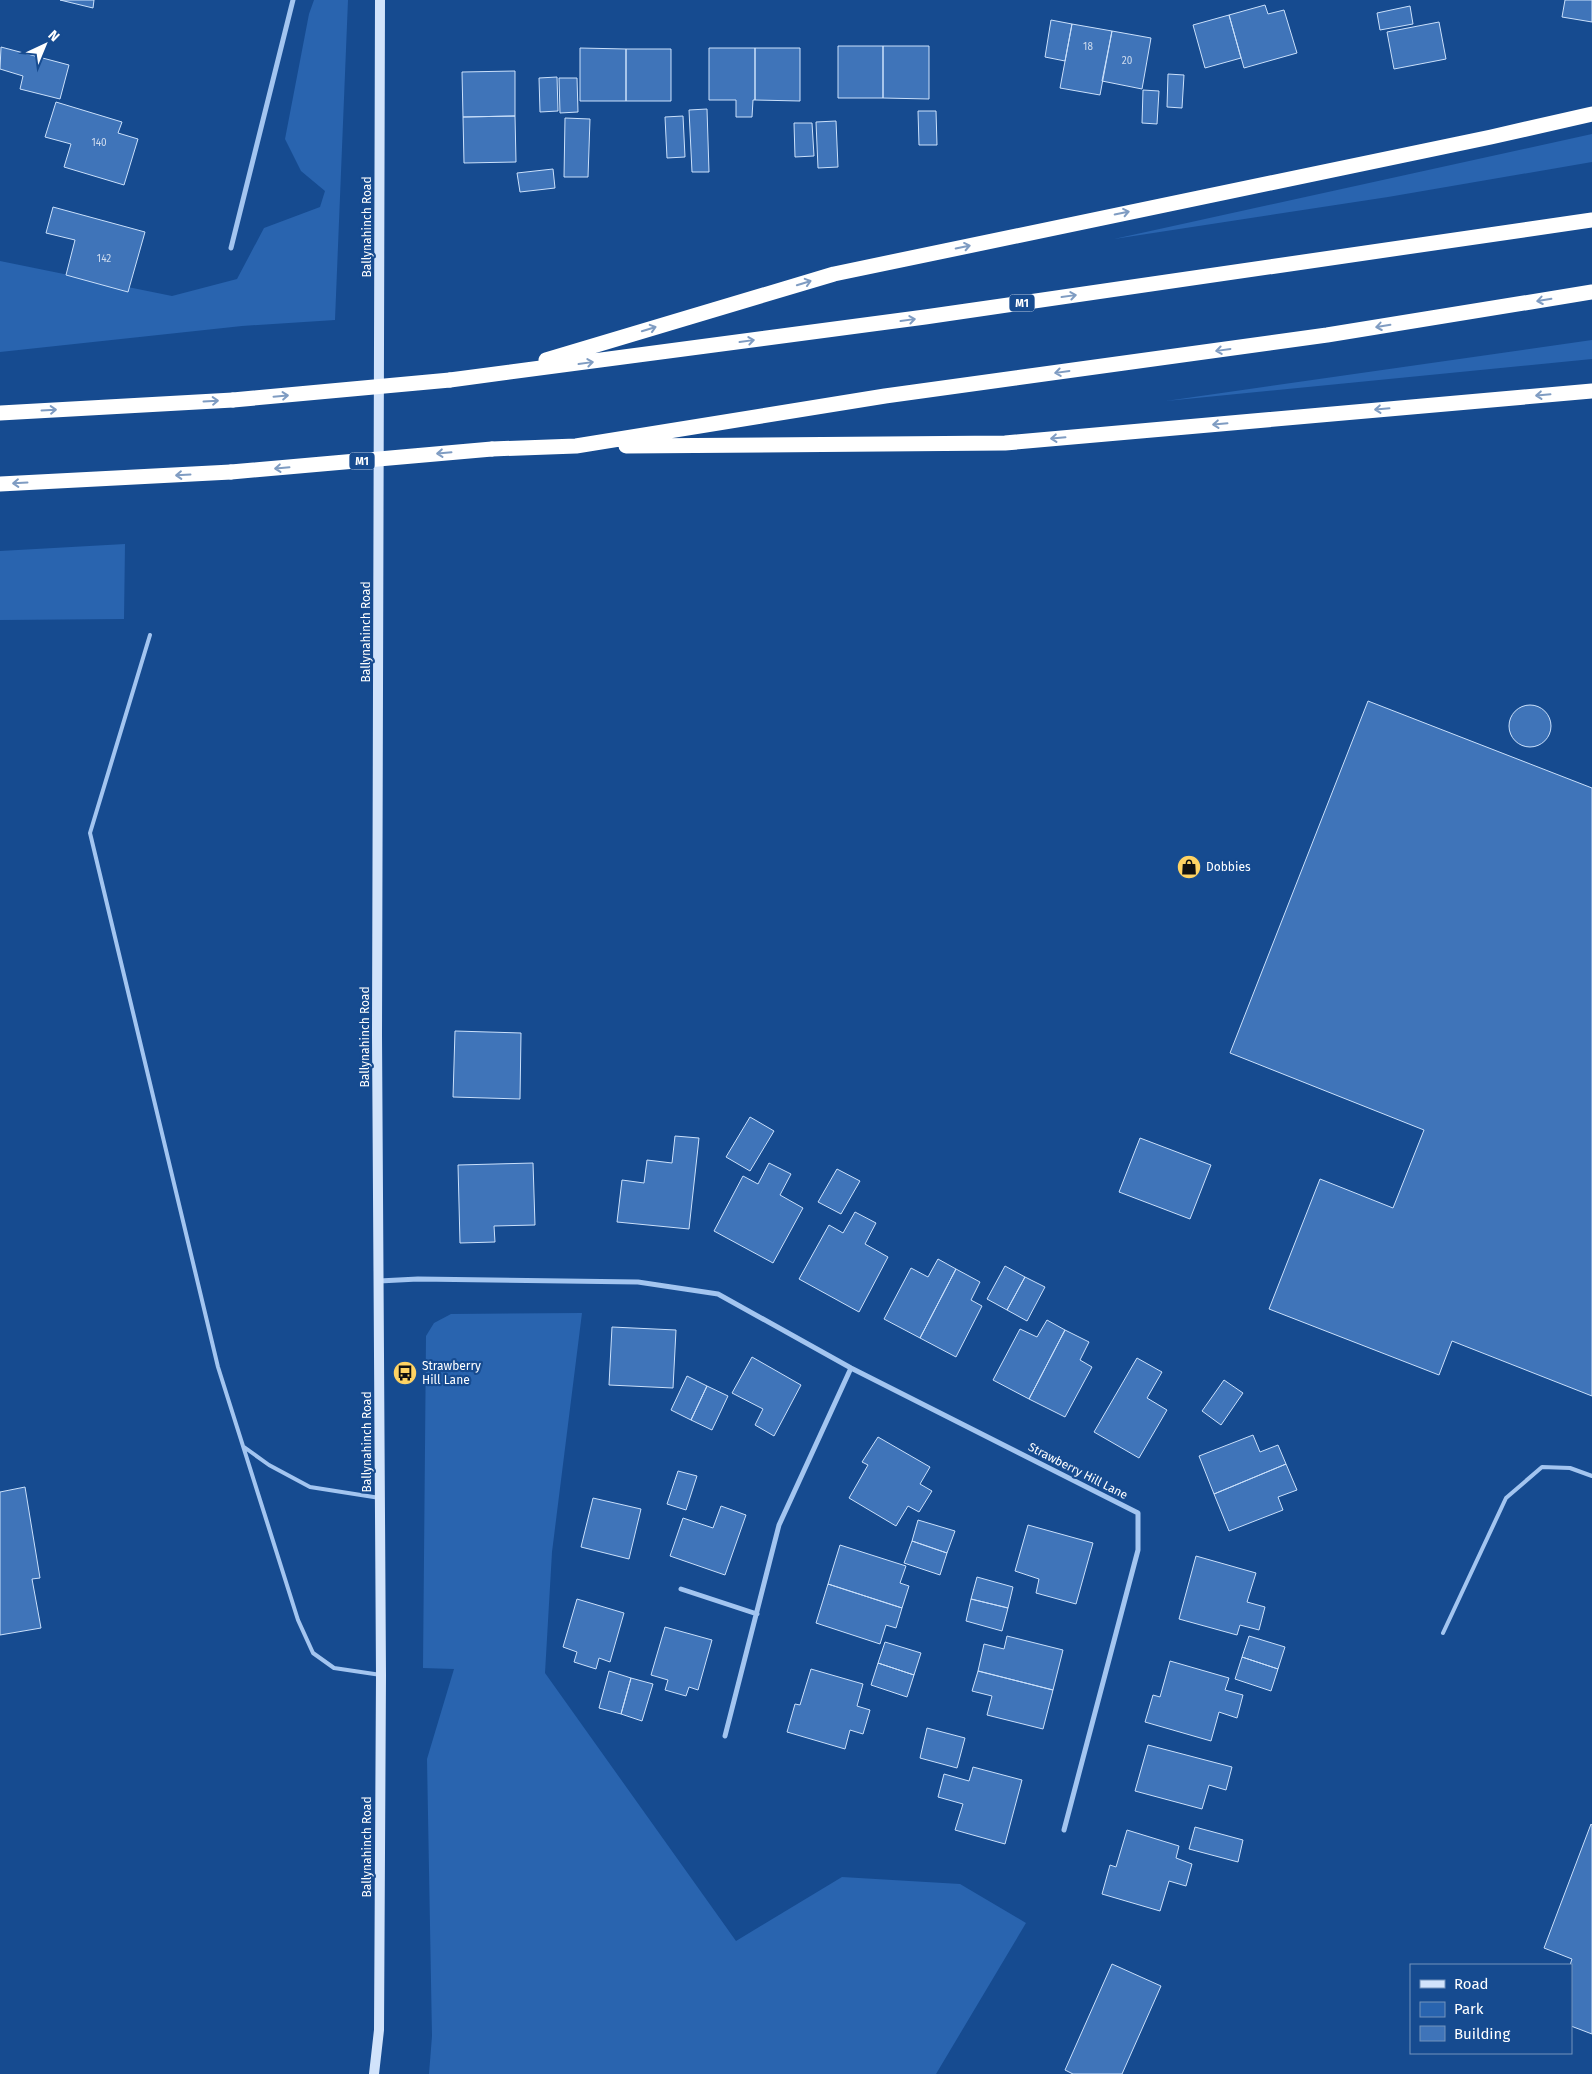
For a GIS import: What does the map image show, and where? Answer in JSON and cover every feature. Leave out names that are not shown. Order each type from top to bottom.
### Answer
[{"type":"highway","points":[[502,374],[834,274],[1491,137],[1592,114]]},
{"type":"highway","name":"M1","points":[[0,413],[233,400],[502,374],[925,318],[1592,220]]},
{"type":"highway","name":"M1","points":[[0,484],[231,472],[492,449],[576,446],[885,396],[1327,335],[1592,292]]},
{"type":"highway","points":[[576,446],[1005,443],[1592,391]]},
{"type":"street","points":[[231,248],[293,0]]},
{"type":"street","name":"Ballynahinch Road","points":[[374,2074],[379,2030],[381,1675],[377,1036],[380,0]]},
{"type":"street","name":"Strawberry Hill Lane","points":[[379,1281],[418,1279],[638,1282],[718,1294],[851,1368],[1138,1513],[1138,1550],[1064,1830]]},
{"type":"street","points":[[725,1736],[780,1525],[851,1368]]},
{"type":"street","points":[[681,1590],[757,1614]]},
{"type":"lane","points":[[150,634],[90,834],[218,1367],[298,1620],[313,1653],[334,1668],[381,1675]]},
{"type":"lane","points":[[244,1446],[269,1465],[310,1487],[380,1498]]},
{"type":"lane","points":[[1443,1633],[1506,1498],[1542,1467],[1570,1468],[1592,1476]]},
{"type":"green space","points":[[314,0],[348,0],[335,320],[242,326],[0,352],[0,261],[172,296],[237,279],[264,228],[320,207],[325,191],[301,171],[285,139],[309,14]]},
{"type":"green space","points":[[1592,134],[1592,162],[1388,197],[1114,239]]},
{"type":"green space","points":[[1592,340],[1592,359],[1166,401]]},
{"type":"green space","points":[[125,544],[124,619],[0,620],[0,551]]},
{"type":"green space","points":[[582,1313],[552,1552],[545,1673],[736,1941],[842,1877],[960,1884],[1026,1923],[936,2074],[429,2074],[432,2036],[427,1759],[454,1669],[423,1668],[426,1336],[434,1323],[451,1314]]},
{"type":"building","points":[[60,0],[94,0],[93,8]]},
{"type":"building","points":[[1565,0],[1592,0],[1592,22],[1562,17]]},
{"type":"building","points":[[1265,5],[1268,14],[1284,10],[1297,53],[1244,68],[1229,15]]},
{"type":"building","points":[[1410,6],[1413,24],[1380,30],[1377,13]]},
{"type":"building","points":[[1229,15],[1241,58],[1205,68],[1193,25]]},
{"type":"building","points":[[1051,20],[1072,24],[1065,61],[1045,57]]},
{"type":"building","points":[[1439,22],[1446,59],[1394,69],[1387,32]]},
{"type":"building","points":[[1072,24],[1112,31],[1100,95],[1060,88]]},
{"type":"building","points":[[1112,31],[1151,38],[1142,89],[1102,81]]},
{"type":"building","points":[[838,46],[883,46],[883,98],[838,98]]},
{"type":"building","points":[[883,46],[929,46],[929,99],[883,98]]},
{"type":"building","points":[[1,47],[69,65],[60,99],[20,89],[23,76],[0,69]]},
{"type":"building","points":[[580,48],[626,49],[626,101],[580,101]]},
{"type":"building","points":[[709,48],[755,48],[755,100],[753,100],[752,117],[736,117],[736,100],[709,100]]},
{"type":"building","points":[[755,48],[800,48],[800,101],[755,100]]},
{"type":"building","points":[[626,49],[671,49],[671,101],[626,101]]},
{"type":"building","points":[[515,71],[515,116],[463,117],[462,72]]},
{"type":"building","points":[[1168,74],[1184,75],[1182,108],[1167,107]]},
{"type":"building","points":[[557,77],[558,111],[540,112],[539,78]]},
{"type":"building","points":[[559,78],[577,78],[578,112],[560,113]]},
{"type":"building","points":[[1143,90],[1159,91],[1157,124],[1142,123]]},
{"type":"building","points":[[56,102],[122,122],[118,133],[138,139],[124,185],[64,167],[71,144],[45,137]]},
{"type":"building","points":[[707,109],[709,172],[692,172],[689,110]]},
{"type":"building","points":[[918,111],[936,111],[937,145],[919,145]]},
{"type":"building","points":[[515,116],[516,162],[464,163],[463,117]]},
{"type":"building","points":[[683,116],[685,157],[667,158],[665,117]]},
{"type":"building","points":[[565,118],[590,119],[588,177],[564,177]]},
{"type":"building","points":[[836,121],[838,167],[818,168],[816,122]]},
{"type":"building","points":[[794,123],[812,123],[814,156],[795,157]]},
{"type":"building","points":[[553,169],[555,188],[520,192],[517,173]]},
{"type":"building","points":[[53,207],[145,232],[128,292],[66,275],[75,240],[46,233]]},
{"type":"building","points":[[1368,701],[1592,788],[1592,1396],[1452,1341],[1439,1375],[1269,1309],[1320,1179],[1393,1208],[1424,1130],[1230,1053]]},
{"type":"building","points":[[1530,705],[1545,711],[1551,726],[1545,741],[1530,747],[1515,741],[1509,726],[1515,711]]},
{"type":"building","points":[[455,1031],[521,1033],[520,1099],[453,1097]]},
{"type":"building","points":[[750,1117],[774,1131],[750,1171],[726,1157]]},
{"type":"building","points":[[675,1136],[699,1138],[689,1229],[617,1222],[622,1180],[644,1183],[647,1160],[672,1163]]},
{"type":"building","points":[[1140,1138],[1211,1165],[1190,1219],[1119,1192]]},
{"type":"building","points":[[533,1163],[535,1225],[494,1226],[495,1242],[460,1243],[458,1165]]},
{"type":"building","points":[[769,1163],[791,1174],[780,1195],[803,1208],[773,1263],[714,1231],[743,1176],[758,1184]]},
{"type":"building","points":[[837,1169],[860,1181],[841,1214],[818,1202]]},
{"type":"building","points":[[855,1212],[876,1223],[865,1244],[888,1257],[859,1312],[799,1279],[829,1225],[843,1233]]},
{"type":"building","points":[[938,1259],[956,1269],[920,1338],[884,1319],[911,1268],[928,1277]]},
{"type":"building","points":[[1005,1266],[1025,1277],[1007,1310],[987,1299]]},
{"type":"building","points":[[956,1269],[980,1282],[971,1300],[982,1306],[956,1357],[920,1338]]},
{"type":"building","points":[[1025,1277],[1045,1287],[1027,1321],[1007,1310]]},
{"type":"building","points":[[1047,1320],[1065,1330],[1029,1399],[993,1380],[1020,1329],[1037,1337]]},
{"type":"building","points":[[612,1327],[676,1330],[673,1388],[609,1385]]},
{"type":"building","points":[[1065,1330],[1089,1342],[1080,1360],[1092,1367],[1065,1417],[1029,1399]]},
{"type":"building","points":[[752,1357],[801,1385],[774,1436],[755,1425],[763,1409],[732,1393]]},
{"type":"building","points":[[1137,1358],[1162,1372],[1147,1398],[1167,1410],[1139,1458],[1094,1432]]},
{"type":"building","points":[[687,1376],[707,1386],[691,1420],[671,1410]]},
{"type":"building","points":[[1224,1380],[1243,1393],[1221,1425],[1202,1411]]},
{"type":"building","points":[[707,1386],[728,1396],[712,1430],[691,1420]]},
{"type":"building","points":[[1253,1435],[1260,1452],[1278,1445],[1286,1464],[1214,1494],[1199,1456]]},
{"type":"building","points":[[878,1437],[930,1467],[920,1484],[932,1491],[919,1512],[908,1506],[896,1526],[849,1498],[868,1465],[862,1462]]},
{"type":"building","points":[[1286,1464],[1297,1490],[1278,1497],[1283,1510],[1229,1531],[1214,1494]]},
{"type":"building","points":[[678,1471],[697,1476],[686,1510],[667,1504]]},
{"type":"building","points":[[25,1487],[40,1578],[32,1579],[41,1628],[0,1635],[0,1492]]},
{"type":"building","points":[[593,1498],[641,1509],[629,1559],[581,1547]]},
{"type":"building","points":[[721,1506],[746,1515],[725,1575],[670,1556],[683,1518],[713,1528]]},
{"type":"building","points":[[918,1520],[955,1531],[947,1553],[912,1541]]},
{"type":"building","points":[[1028,1525],[1093,1543],[1076,1604],[1036,1593],[1039,1579],[1015,1571]]},
{"type":"building","points":[[912,1541],[947,1553],[940,1575],[904,1563]]},
{"type":"building","points":[[840,1545],[906,1566],[900,1583],[909,1586],[902,1608],[828,1584]]},
{"type":"building","points":[[1196,1556],[1256,1573],[1247,1602],[1265,1607],[1259,1630],[1240,1625],[1237,1635],[1179,1619]]},
{"type":"building","points":[[977,1577],[1013,1587],[1008,1608],[971,1599]]},
{"type":"building","points":[[828,1584],[902,1608],[896,1628],[886,1625],[880,1644],[816,1623]]},
{"type":"building","points":[[577,1599],[624,1613],[610,1662],[599,1658],[596,1669],[574,1662],[577,1652],[563,1647]]},
{"type":"building","points":[[971,1599],[1008,1608],[1002,1631],[966,1621]]},
{"type":"building","points":[[665,1627],[712,1640],[698,1690],[689,1687],[686,1696],[665,1690],[668,1680],[651,1675]]},
{"type":"building","points":[[1007,1636],[1063,1650],[1053,1690],[978,1671],[984,1644],[1004,1649]]},
{"type":"building","points":[[1249,1636],[1285,1647],[1278,1669],[1242,1657]]},
{"type":"building","points":[[885,1642],[921,1653],[914,1675],[878,1663]]},
{"type":"building","points":[[1242,1657],[1278,1669],[1271,1691],[1235,1679]]},
{"type":"building","points":[[1170,1661],[1229,1678],[1225,1690],[1243,1695],[1237,1718],[1219,1712],[1211,1741],[1145,1722],[1153,1695],[1160,1697]]},
{"type":"building","points":[[878,1663],[914,1675],[907,1697],[871,1685]]},
{"type":"building","points":[[811,1669],[863,1684],[857,1706],[870,1710],[863,1734],[850,1730],[845,1749],[787,1732],[795,1704],[800,1705]]},
{"type":"building","points":[[609,1671],[631,1678],[621,1714],[599,1708]]},
{"type":"building","points":[[978,1671],[1053,1690],[1043,1729],[987,1715],[992,1696],[972,1691]]},
{"type":"building","points":[[631,1678],[653,1684],[642,1721],[621,1714]]},
{"type":"building","points":[[927,1728],[965,1738],[957,1768],[920,1758]]},
{"type":"building","points":[[1148,1745],[1232,1767],[1226,1790],[1209,1785],[1202,1809],[1135,1791]]},
{"type":"building","points":[[973,1767],[1022,1780],[1005,1844],[955,1830],[963,1804],[938,1797],[944,1774],[969,1781]]},
{"type":"building","points":[[1591,1824],[1592,2034],[1572,2026],[1572,1964],[1570,1964],[1572,1959],[1544,1948]]},
{"type":"building","points":[[1195,1827],[1243,1840],[1238,1862],[1189,1849]]},
{"type":"building","points":[[1127,1830],[1179,1846],[1176,1858],[1192,1864],[1186,1886],[1169,1881],[1160,1911],[1102,1894],[1110,1865],[1116,1867]]},
{"type":"building","points":[[1112,1964],[1161,1986],[1122,2074],[1073,2074],[1065,2070]]},
{"type":"place","name":"Dobbies","points":[[1189,867]]},
{"type":"place","name":"Strawberry Hill Lane","points":[[405,1373]]}]
